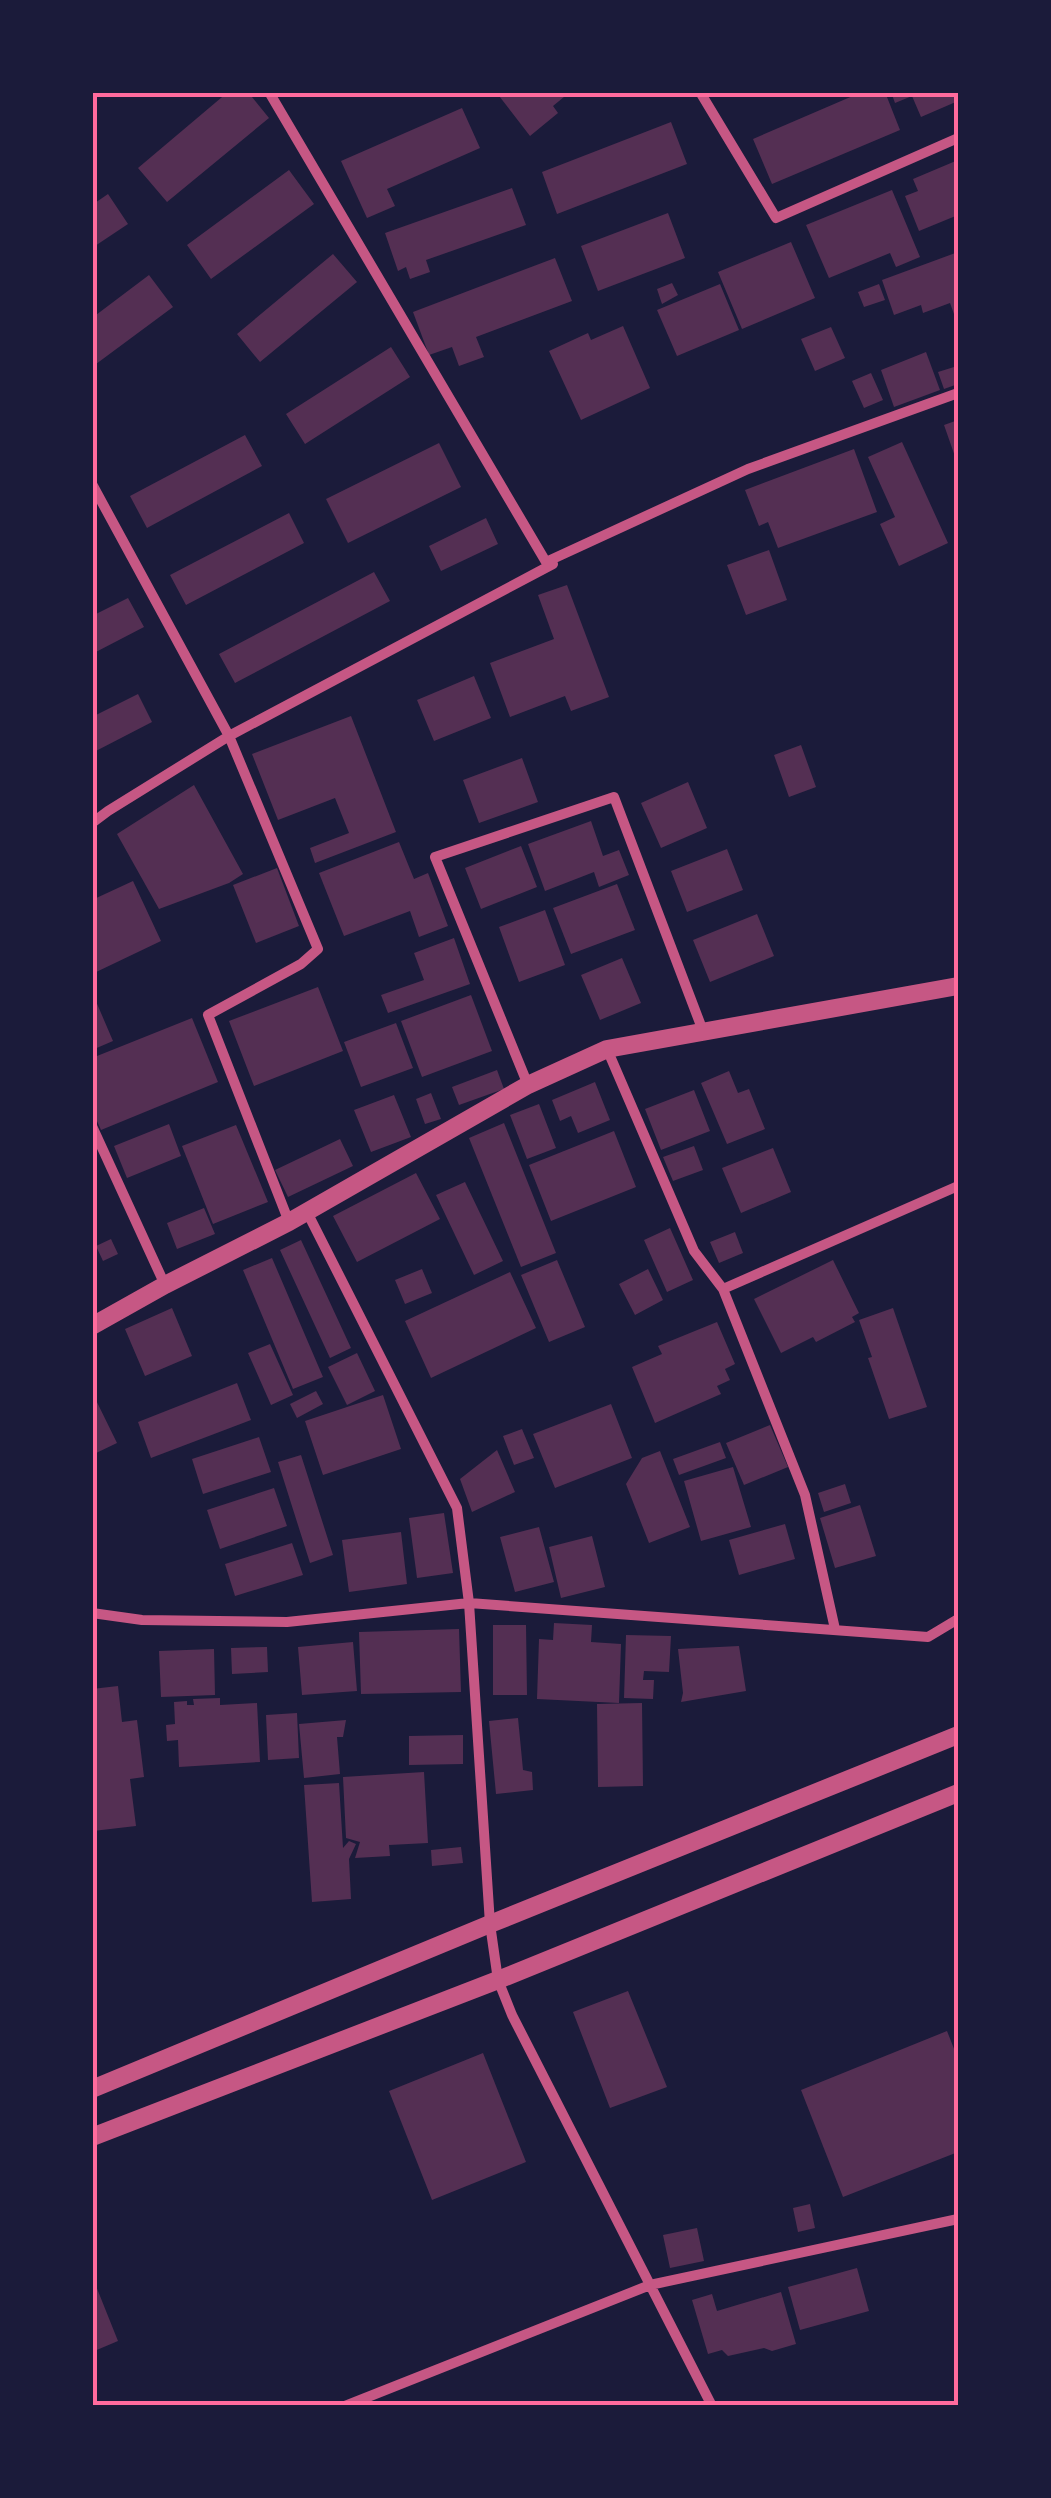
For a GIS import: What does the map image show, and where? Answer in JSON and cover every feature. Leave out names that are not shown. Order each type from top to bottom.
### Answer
[{"type":"street","points":[[92,822],[229,736],[552,564],[546,562],[269,92]]},
{"type":"street","points":[[700,92],[776,218],[958,138]]},
{"type":"street","points":[[546,562],[748,469],[958,394]]},
{"type":"street","points":[[92,484],[229,736],[318,949],[301,964],[208,1015],[290,1222]]},
{"type":"street","points":[[528,1085],[435,857],[614,798],[704,1031]]},
{"type":"street","points":[[92,1326],[290,1222],[528,1085],[607,1050],[958,986]]},
{"type":"street","points":[[607,1050],[694,1251],[723,1289],[805,1495],[836,1629]]},
{"type":"street","points":[[92,1126],[165,1285]]},
{"type":"street","points":[[723,1289],[958,1186]]},
{"type":"street","points":[[307,1212],[457,1508],[468,1603],[490,1924],[498,1980],[712,2406]]},
{"type":"street","points":[[92,1613],[142,1620],[287,1622],[468,1603],[928,1637],[958,1618]]},
{"type":"street","points":[[92,2088],[958,1735]]},
{"type":"street","points":[[92,2138],[498,1980],[958,1793]]},
{"type":"street","points":[[345,2406],[650,2285],[958,2220]]},
{"type":"building","points":[[228,92],[248,92],[269,118],[167,202],[138,168]]},
{"type":"building","points":[[496,92],[570,92],[553,106],[558,113],[530,136]]},
{"type":"building","points":[[862,92],[885,92],[900,130],[772,184],[753,139]]},
{"type":"building","points":[[891,92],[958,92],[958,101],[921,117],[912,96],[895,103]]},
{"type":"building","points":[[462,108],[480,148],[387,189],[395,206],[367,218],[341,161]]},
{"type":"building","points":[[671,122],[687,164],[557,214],[542,172]]},
{"type":"building","points":[[958,160],[958,215],[919,231],[905,196],[918,191],[913,179]]},
{"type":"building","points":[[289,170],[314,204],[211,279],[187,245]]},
{"type":"building","points":[[512,188],[526,225],[426,260],[430,272],[410,279],[406,267],[398,271],[385,233]]},
{"type":"building","points":[[892,190],[920,257],[896,267],[890,253],[829,278],[806,225]]},
{"type":"building","points":[[108,194],[128,224],[92,248],[92,205]]},
{"type":"building","points":[[668,213],[685,258],[598,291],[581,246]]},
{"type":"building","points":[[791,242],[815,298],[742,329],[718,272]]},
{"type":"building","points":[[958,252],[958,325],[950,303],[923,313],[921,305],[894,315],[882,280]]},
{"type":"building","points":[[333,254],[357,282],[260,362],[237,334]]},
{"type":"building","points":[[555,258],[572,301],[476,337],[484,357],[459,366],[452,347],[429,355],[413,312]]},
{"type":"building","points":[[149,275],[173,307],[92,367],[92,318]]},
{"type":"building","points":[[672,283],[678,295],[662,304],[657,289]]},
{"type":"building","points":[[720,284],[739,330],[677,356],[657,310]]},
{"type":"building","points":[[879,284],[885,300],[864,307],[858,292]]},
{"type":"building","points":[[623,326],[650,388],[581,420],[549,351],[588,333],[591,340]]},
{"type":"building","points":[[831,327],[845,358],[815,371],[801,339]]},
{"type":"building","points":[[391,347],[410,377],[305,444],[286,414]]},
{"type":"building","points":[[926,352],[940,390],[894,407],[881,370]]},
{"type":"building","points":[[954,367],[958,384],[944,389],[938,372]]},
{"type":"building","points":[[871,373],[883,400],[864,408],[852,381]]},
{"type":"building","points":[[958,420],[958,465],[944,425]]},
{"type":"building","points":[[245,435],[262,466],[147,528],[130,496]]},
{"type":"building","points":[[902,442],[948,543],[899,566],[880,524],[895,517],[868,457]]},
{"type":"building","points":[[439,443],[461,487],[348,543],[326,499]]},
{"type":"building","points":[[854,449],[877,512],[778,548],[768,522],[759,526],[745,490]]},
{"type":"building","points":[[289,513],[304,543],[186,605],[170,575]]},
{"type":"building","points":[[486,518],[498,544],[441,571],[429,546]]},
{"type":"building","points":[[769,550],[787,600],[746,615],[727,565]]},
{"type":"building","points":[[374,572],[390,601],[235,683],[219,654]]},
{"type":"building","points":[[567,585],[609,697],[571,711],[565,696],[510,717],[490,663],[554,639],[538,595]]},
{"type":"building","points":[[128,598],[144,627],[92,654],[92,616]]},
{"type":"building","points":[[474,676],[491,718],[434,741],[417,700]]},
{"type":"building","points":[[138,694],[152,722],[92,753],[92,717]]},
{"type":"building","points":[[351,716],[396,832],[315,863],[310,848],[349,833],[335,798],[278,820],[252,754]]},
{"type":"building","points":[[801,745],[816,787],[789,797],[774,755]]},
{"type":"building","points":[[522,758],[538,802],[479,823],[463,780]]},
{"type":"building","points":[[688,782],[707,828],[661,848],[641,803]]},
{"type":"building","points":[[194,785],[243,874],[159,909],[117,834]]},
{"type":"building","points":[[591,821],[603,856],[619,850],[629,875],[599,887],[594,872],[545,891],[528,844]]},
{"type":"building","points":[[399,842],[414,879],[428,873],[448,926],[419,937],[410,911],[344,936],[319,873]]},
{"type":"building","points":[[521,846],[537,887],[481,909],[465,868]]},
{"type":"building","points":[[727,849],[743,890],[687,912],[671,871]]},
{"type":"building","points":[[277,868],[299,926],[256,943],[233,885]]},
{"type":"building","points":[[133,881],[161,941],[92,974],[92,900]]},
{"type":"building","points":[[617,884],[635,930],[571,954],[553,908]]},
{"type":"building","points":[[545,910],[565,965],[519,982],[499,927]]},
{"type":"building","points":[[757,914],[774,956],[710,982],[693,940]]},
{"type":"building","points":[[454,938],[470,984],[388,1013],[381,995],[424,980],[414,953]]},
{"type":"building","points":[[622,958],[641,1003],[600,1020],[581,975]]},
{"type":"building","points":[[318,987],[343,1051],[254,1086],[229,1021]]},
{"type":"building","points":[[92,992],[113,1041],[92,1050]]},
{"type":"building","points":[[471,995],[492,1051],[422,1077],[401,1021]]},
{"type":"building","points":[[192,1018],[218,1082],[101,1130],[92,1110],[92,1058]]},
{"type":"building","points":[[396,1023],[413,1068],[361,1087],[344,1042]]},
{"type":"building","points":[[497,1070],[504,1089],[459,1105],[452,1087]]},
{"type":"building","points":[[729,1071],[738,1093],[749,1089],[765,1129],[727,1144],[701,1083]]},
{"type":"building","points":[[595,1082],[610,1120],[578,1133],[571,1116],[560,1121],[552,1100]]},
{"type":"building","points":[[694,1090],[710,1131],[661,1150],[645,1109]]},
{"type":"building","points":[[431,1093],[441,1119],[425,1124],[416,1099]]},
{"type":"building","points":[[394,1095],[411,1137],[371,1152],[354,1110]]},
{"type":"building","points":[[539,1104],[556,1148],[527,1159],[510,1115]]},
{"type":"building","points":[[504,1123],[556,1253],[521,1267],[469,1138]]},
{"type":"building","points":[[169,1124],[181,1156],[127,1178],[114,1146]]},
{"type":"building","points":[[236,1125],[268,1202],[213,1224],[182,1146]]},
{"type":"building","points":[[614,1131],[636,1187],[551,1221],[529,1165]]},
{"type":"building","points":[[340,1139],[353,1166],[288,1197],[275,1170]]},
{"type":"building","points":[[694,1146],[703,1170],[673,1181],[663,1157]]},
{"type":"building","points":[[773,1148],[791,1192],[741,1213],[722,1168]]},
{"type":"building","points":[[416,1173],[440,1219],[357,1262],[333,1216]]},
{"type":"building","points":[[465,1182],[503,1261],[474,1275],[436,1195]]},
{"type":"building","points":[[204,1208],[215,1234],[177,1249],[167,1223]]},
{"type":"building","points":[[670,1228],[693,1280],[667,1292],[644,1240]]},
{"type":"building","points":[[735,1232],[743,1253],[719,1263],[710,1242]]},
{"type":"building","points":[[111,1239],[118,1254],[103,1261],[96,1246]]},
{"type":"building","points":[[301,1240],[351,1348],[330,1358],[280,1250]]},
{"type":"building","points":[[272,1258],[323,1377],[293,1389],[243,1270]]},
{"type":"building","points":[[557,1260],[585,1327],[549,1342],[521,1275]]},
{"type":"building","points":[[833,1260],[859,1313],[852,1317],[855,1322],[816,1342],[813,1337],[781,1353],[754,1299]]},
{"type":"building","points":[[422,1269],[432,1293],[405,1304],[395,1280]]},
{"type":"building","points":[[648,1269],[663,1300],[635,1315],[619,1284]]},
{"type":"building","points":[[510,1272],[536,1328],[431,1378],[405,1321]]},
{"type":"building","points":[[172,1308],[192,1356],[145,1376],[125,1329]]},
{"type":"building","points":[[893,1308],[927,1407],[889,1419],[859,1320]]},
{"type":"building","points":[[717,1322],[735,1364],[725,1369],[730,1380],[717,1386],[721,1394],[655,1423],[632,1367],[662,1354],[658,1346]]},
{"type":"building","points":[[270,1344],[293,1395],[271,1405],[248,1353]]},
{"type":"building","points":[[357,1353],[375,1391],[347,1405],[328,1367]]},
{"type":"building","points":[[237,1383],[251,1420],[151,1458],[138,1422]]},
{"type":"building","points":[[316,1391],[323,1404],[297,1418],[290,1404]]},
{"type":"building","points":[[92,1392],[117,1443],[92,1455]]},
{"type":"building","points":[[383,1395],[401,1449],[323,1475],[305,1421]]},
{"type":"building","points":[[611,1404],[632,1458],[555,1488],[533,1434]]},
{"type":"building","points":[[770,1425],[788,1467],[744,1485],[726,1443]]},
{"type":"building","points":[[522,1429],[534,1458],[514,1465],[503,1436]]},
{"type":"building","points":[[259,1437],[271,1472],[203,1494],[192,1459]]},
{"type":"building","points":[[720,1442],[726,1458],[679,1475],[673,1459]]},
{"type":"building","points":[[497,1450],[515,1492],[472,1512],[460,1479]]},
{"type":"building","points":[[660,1451],[690,1527],[649,1543],[626,1484],[642,1458]]},
{"type":"building","points":[[301,1455],[333,1555],[310,1563],[278,1462]]},
{"type":"building","points":[[733,1467],[751,1527],[701,1541],[684,1481]]},
{"type":"building","points":[[845,1484],[851,1503],[824,1512],[818,1493]]},
{"type":"building","points":[[274,1488],[287,1526],[220,1549],[207,1510]]},
{"type":"building","points":[[860,1505],[876,1556],[835,1568],[820,1518]]},
{"type":"building","points":[[444,1513],[453,1573],[417,1578],[409,1518]]},
{"type":"building","points":[[785,1524],[795,1559],[739,1575],[729,1540]]},
{"type":"building","points":[[539,1527],[554,1582],[515,1592],[500,1537]]},
{"type":"building","points":[[401,1532],[407,1584],[349,1592],[342,1540]]},
{"type":"building","points":[[592,1536],[605,1587],[561,1598],[549,1547]]},
{"type":"building","points":[[292,1543],[303,1575],[235,1596],[225,1564]]},
{"type":"building","points":[[554,1623],[592,1625],[591,1642],[621,1644],[619,1703],[537,1699],[539,1639],[553,1640]]},
{"type":"building","points":[[493,1625],[526,1625],[527,1695],[493,1695]]},
{"type":"building","points":[[459,1629],[461,1692],[361,1694],[359,1632]]},
{"type":"building","points":[[626,1635],[671,1636],[669,1672],[644,1671],[643,1680],[654,1680],[653,1699],[624,1698]]},
{"type":"building","points":[[353,1642],[357,1691],[302,1695],[298,1647]]},
{"type":"building","points":[[739,1646],[746,1691],[681,1702],[678,1649]]},
{"type":"building","points":[[267,1647],[268,1672],[232,1674],[231,1648]]},
{"type":"building","points":[[214,1649],[215,1695],[161,1697],[159,1651]]},
{"type":"building","points":[[118,1686],[122,1722],[137,1720],[144,1777],[130,1779],[136,1826],[93,1831],[92,1689]]},
{"type":"building","points":[[220,1698],[220,1705],[257,1703],[260,1762],[179,1767],[178,1740],[167,1741],[166,1725],[175,1724],[174,1702],[194,1705],[193,1699]]},
{"type":"building","points":[[642,1703],[643,1786],[598,1787],[597,1704]]},
{"type":"building","points":[[297,1713],[299,1758],[268,1760],[266,1715]]},
{"type":"building","points":[[518,1718],[523,1770],[532,1772],[533,1790],[496,1794],[489,1721]]},
{"type":"building","points":[[346,1720],[343,1737],[337,1737],[340,1774],[304,1778],[299,1724]]},
{"type":"building","points":[[463,1735],[463,1764],[409,1765],[409,1736]]},
{"type":"building","points":[[424,1772],[428,1843],[389,1845],[390,1856],[355,1858],[360,1842],[346,1838],[343,1777]]},
{"type":"building","points":[[339,1783],[343,1848],[349,1841],[356,1844],[349,1859],[351,1899],[312,1902],[304,1785]]},
{"type":"building","points":[[461,1847],[463,1863],[432,1866],[431,1850]]},
{"type":"building","points":[[628,1991],[667,2087],[610,2108],[573,2012]]},
{"type":"building","points":[[947,2031],[958,2059],[958,2152],[843,2197],[801,2090]]},
{"type":"building","points":[[483,2053],[526,2162],[432,2200],[389,2091]]},
{"type":"building","points":[[810,2204],[815,2228],[798,2232],[793,2208]]},
{"type":"building","points":[[697,2228],[704,2261],[670,2268],[663,2235]]},
{"type":"building","points":[[857,2268],[869,2311],[800,2330],[788,2287]]},
{"type":"building","points":[[92,2276],[118,2341],[92,2352]]},
{"type":"building","points":[[781,2292],[796,2344],[728,2356],[722,2350],[708,2354],[692,2300],[712,2294],[717,2311]]}]
